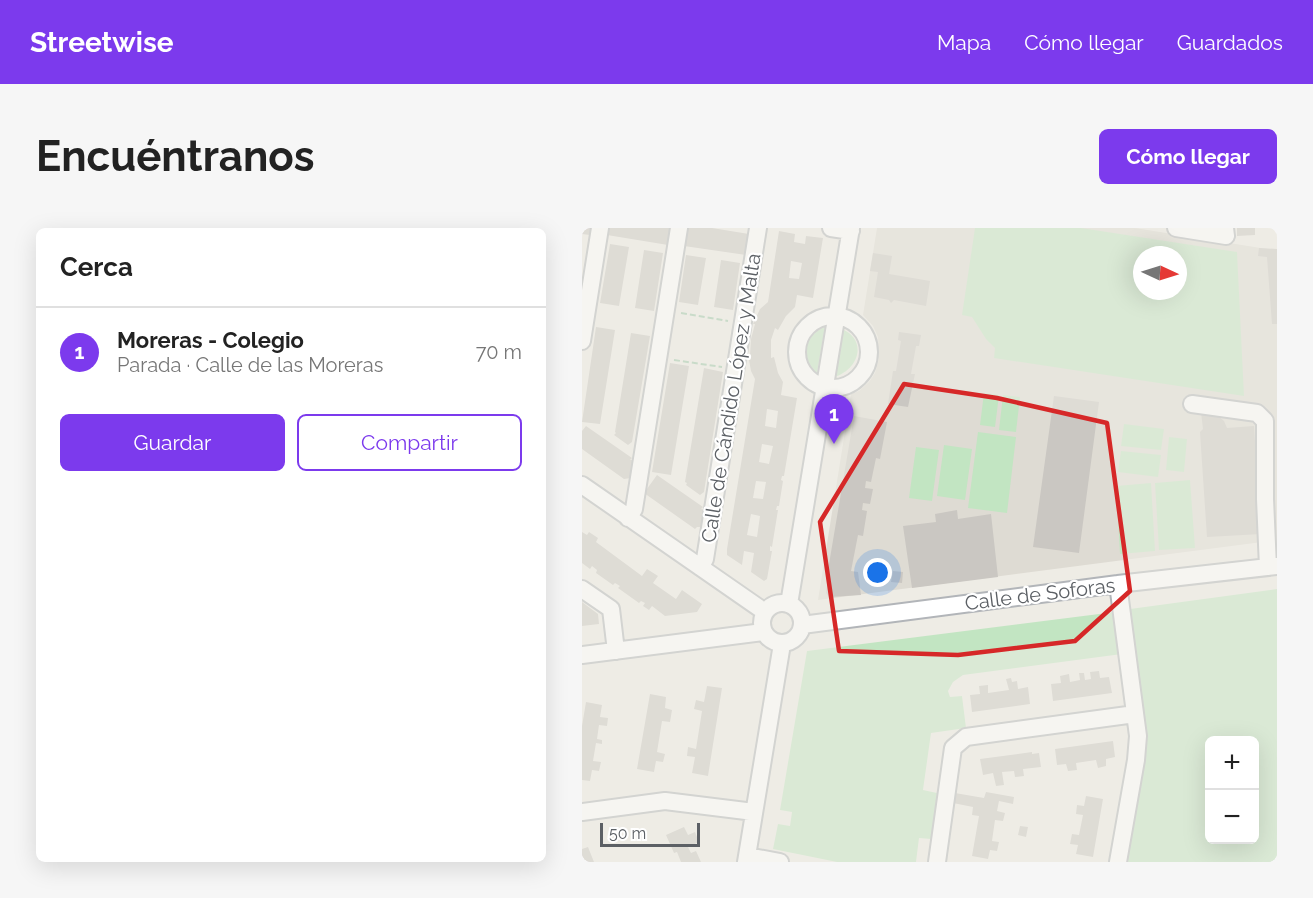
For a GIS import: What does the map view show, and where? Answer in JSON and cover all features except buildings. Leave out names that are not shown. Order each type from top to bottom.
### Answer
[{"type":"street","points":[[582,341],[600,228]]},
{"type":"street","points":[[628,518],[634,509],[679,228]]},
{"type":"street","name":"Calle de Cándido López y Malta","points":[[700,567],[705,558],[758,228]]},
{"type":"street","points":[[789,604],[851,229],[831,228]]},
{"type":"street","points":[[1176,228],[1226,236],[1226,228]]},
{"type":"street","points":[[824,316],[836,316],[848,319],[857,325],[864,334],[868,346],[868,357],[858,378],[848,385],[837,388],[825,387],[814,383],[802,370],[797,352],[798,340],[804,329],[813,321],[824,316]]},
{"type":"street","points":[[1192,404],[1257,413],[1271,419],[1265,499],[1273,566]]},
{"type":"street","points":[[582,485],[765,612]]},
{"type":"street","name":"Calle de Soforas","points":[[802,625],[1273,566]]},
{"type":"street","points":[[1118,584],[1138,736],[1118,862]]},
{"type":"street","points":[[582,589],[611,609],[616,651]]},
{"type":"street","points":[[776,604],[789,604],[799,612],[801,631],[794,640],[782,644],[771,641],[763,632],[762,618],[765,612],[776,604]]},
{"type":"street","points":[[582,655],[763,632]]},
{"type":"street","points":[[780,862],[747,859],[782,644]]},
{"type":"street","points":[[937,862],[953,748],[966,737],[1135,714]]},
{"type":"street","points":[[582,812],[665,801],[754,812]]},
{"type":"path","points":[[666,311],[743,323]]},
{"type":"path","points":[[658,357],[736,370]]},
{"type":"highlighted area","points":[[904,384],[997,398],[1107,423],[1130,591],[1075,641],[958,655],[839,651],[820,522]]},
{"type":"shaded area","points":[[877,228],[1135,228],[1277,249],[1277,540],[818,600],[851,394],[859,391],[869,382],[875,373],[879,359],[878,337],[873,326],[863,315]]},
{"type":"green space","points":[[975,228],[1081,228],[1237,252],[1244,396],[994,358],[995,348],[986,339],[972,317],[962,315]]},
{"type":"green space","points":[[825,327],[817,373],[808,361],[806,347],[812,335]]},
{"type":"green space","points":[[842,329],[855,340],[857,354],[849,368],[834,377]]},
{"type":"green space","points":[[984,393],[999,395],[995,427],[980,425]]},
{"type":"green space","points":[[1003,395],[1020,397],[1016,432],[999,430]]},
{"type":"green space","points":[[1124,424],[1164,429],[1161,450],[1121,446]]},
{"type":"green space","points":[[978,432],[1016,437],[1007,513],[968,508]]},
{"type":"green space","points":[[1169,437],[1187,439],[1184,472],[1166,470]]},
{"type":"green space","points":[[944,445],[972,449],[965,500],[937,496]]},
{"type":"green space","points":[[916,447],[939,450],[932,501],[909,498]]},
{"type":"green space","points":[[1121,451],[1161,455],[1158,477],[1118,472]]},
{"type":"green space","points":[[1190,480],[1195,548],[1159,550],[1155,483]]},
{"type":"green space","points":[[1151,483],[1155,551],[1120,554],[1116,486]]},
{"type":"green space","points":[[1277,589],[1277,862],[1124,862],[1141,757],[1130,609]]},
{"type":"green space","points":[[1115,612],[1122,654],[963,675],[953,682],[948,691],[950,697],[962,696],[966,728],[931,733],[923,790],[937,793],[931,839],[919,838],[916,862],[837,862],[773,849],[778,824],[790,826],[792,812],[780,810],[807,651]]},
{"type":"place","name":"Moreras - Colegio","points":[[834,444]]}]
